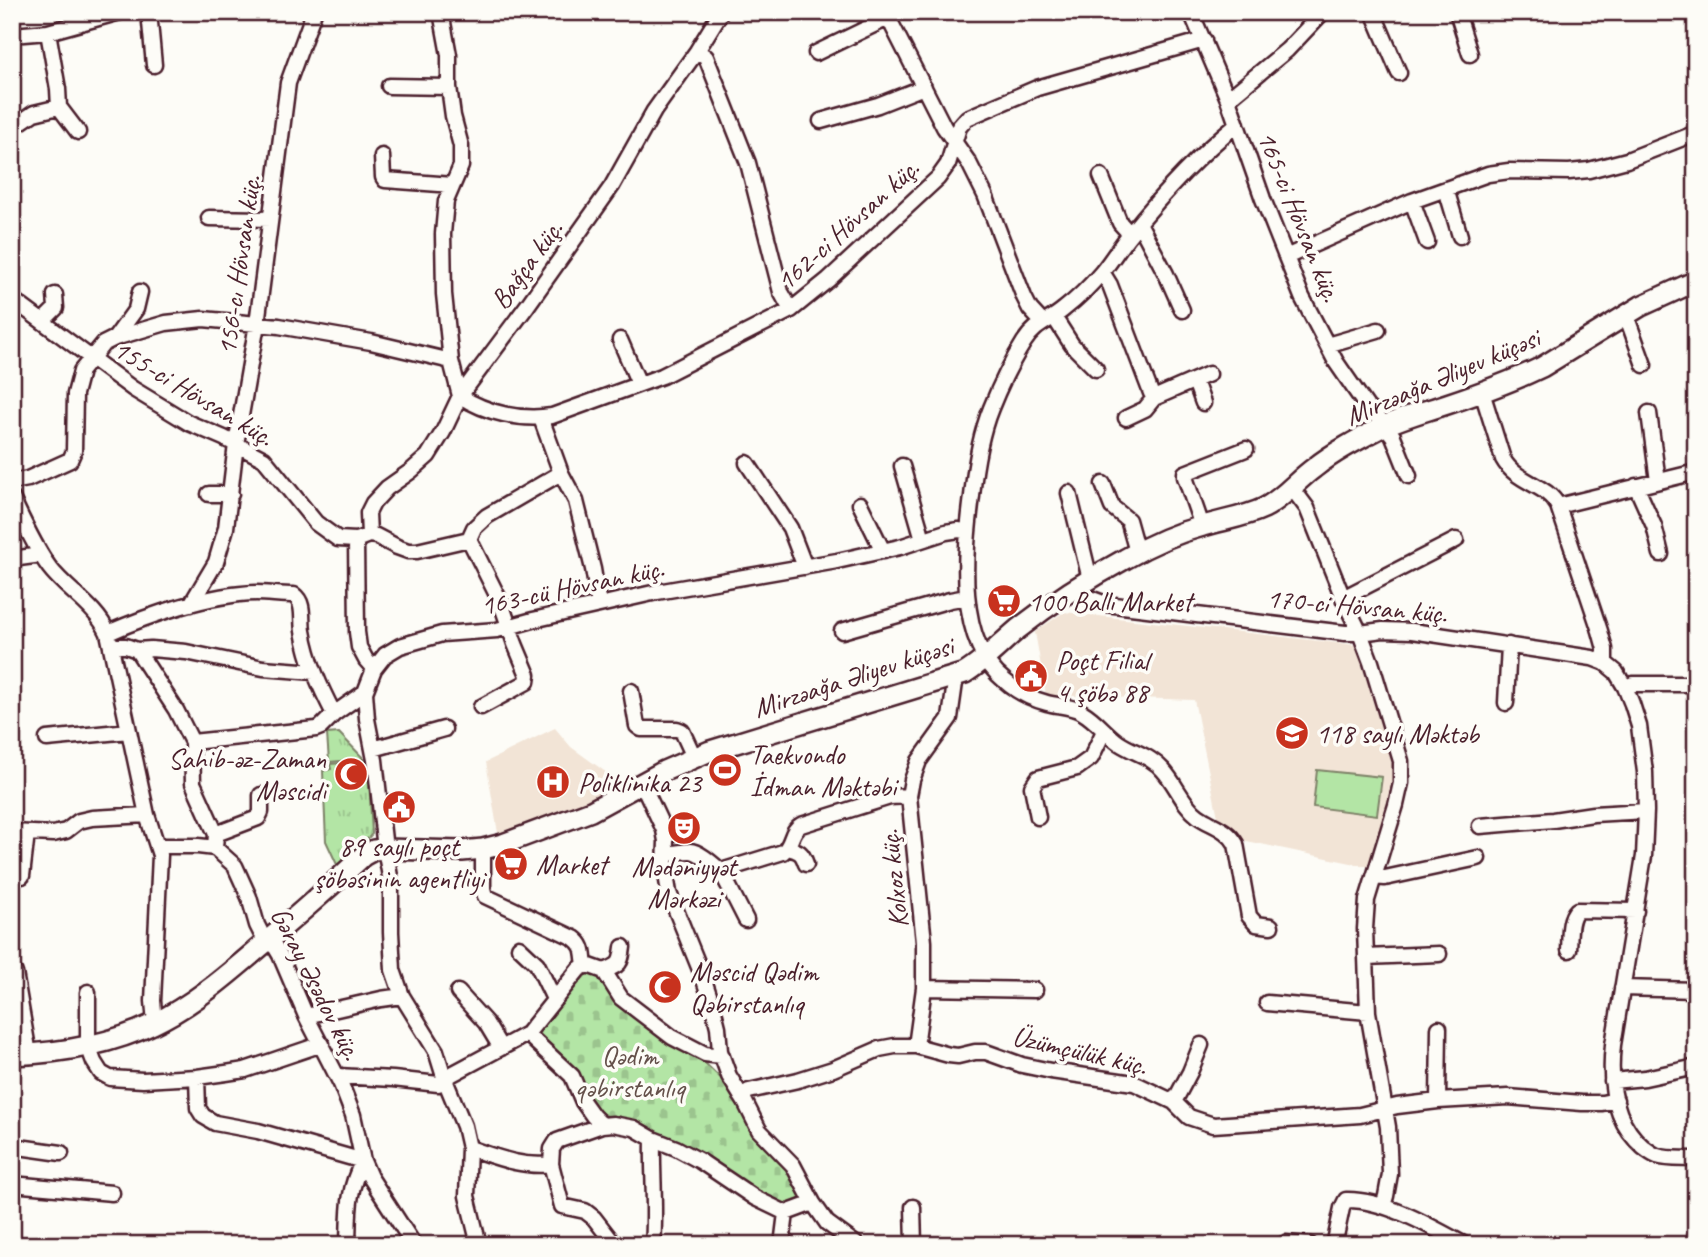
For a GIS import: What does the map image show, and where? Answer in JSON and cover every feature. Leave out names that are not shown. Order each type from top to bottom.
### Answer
[{"type":"street","points":[[12,35],[48,32],[120,12]]},
{"type":"street","points":[[149,12],[154,65]]},
{"type":"street","name":"156-cı Hövsan küç.","points":[[191,604],[216,562],[226,528],[236,444],[257,324],[288,83],[314,12]]},
{"type":"street","points":[[441,12],[449,55],[449,88],[453,116],[461,146],[461,166],[446,201],[443,234],[444,294],[452,361],[460,396]]},
{"type":"street","name":"Bağça küç.","points":[[374,669],[359,648],[357,632],[363,538],[373,503],[387,488],[428,456],[460,396],[612,186],[654,111],[721,12]]},
{"type":"street","name":"165-ci Hövsan küç.","points":[[1191,12],[1228,99],[1263,199],[1302,297],[1336,362],[1367,407],[1392,436],[1409,476]]},
{"type":"street","points":[[1228,99],[1287,50],[1323,12]]},
{"type":"street","points":[[1373,12],[1399,73]]},
{"type":"street","points":[[1457,12],[1470,54]]},
{"type":"street","points":[[816,52],[881,21],[888,21],[892,25],[944,127],[969,163],[985,195],[1030,309],[1048,320],[1096,369]]},
{"type":"street","points":[[48,32],[59,107],[78,132]]},
{"type":"street","name":"162-ci Hövsan küç.","points":[[460,396],[474,405],[507,415],[541,418],[662,376],[791,310],[828,280],[938,178],[948,164],[959,127],[967,118],[1037,88],[1204,40]]},
{"type":"street","points":[[697,51],[706,57],[713,72],[748,163],[781,292],[791,310]]},
{"type":"street","points":[[389,86],[449,88]]},
{"type":"street","points":[[821,121],[878,105],[924,87]]},
{"type":"street","points":[[12,128],[34,113],[59,107]]},
{"type":"street","points":[[1237,124],[1182,173],[1134,229],[1102,272],[1067,307],[1031,332],[1023,343],[990,410],[976,464],[967,532],[967,597],[974,633],[985,660],[1005,681],[1036,699],[1080,711],[1129,749],[1140,752],[1165,772],[1198,816],[1231,836],[1236,844],[1249,916],[1256,924],[1271,926]]},
{"type":"street","points":[[1286,257],[1412,201],[1488,174],[1509,171],[1589,170],[1627,160],[1696,133]]},
{"type":"street","points":[[382,156],[385,180],[453,185]]},
{"type":"street","points":[[1101,176],[1120,223],[1134,229],[1166,274],[1182,310]]},
{"type":"street","points":[[1446,188],[1460,236]]},
{"type":"street","points":[[1412,201],[1427,242]]},
{"type":"street","points":[[209,218],[270,219]]},
{"type":"street","points":[[1102,272],[1110,285],[1154,398]]},
{"type":"street","name":"Mirzəağa Əliyev küçəsi","points":[[21,1055],[88,1046],[121,1037],[155,1023],[194,1000],[230,973],[363,856],[374,850],[461,851],[483,849],[514,840],[591,811],[694,757],[965,673],[985,660],[1025,624],[1083,584],[1137,552],[1180,533],[1256,511],[1281,498],[1316,465],[1385,426],[1509,383],[1542,367],[1626,315],[1696,281]]},
{"type":"street","points":[[115,338],[136,309],[140,292]]},
{"type":"street","points":[[43,321],[56,308],[55,295]]},
{"type":"street","name":"155-ci Hövsan küç.","points":[[12,299],[133,389],[189,424],[264,458],[316,523],[338,539],[376,536],[408,551],[469,539]]},
{"type":"street","points":[[1626,315],[1644,365]]},
{"type":"street","points":[[12,482],[28,479],[70,460],[74,451],[75,394],[81,371],[103,344],[166,323],[204,319],[279,326],[371,342],[452,361]]},
{"type":"street","points":[[1327,345],[1378,330]]},
{"type":"street","points":[[620,340],[639,384]]},
{"type":"street","points":[[1126,418],[1145,409],[1154,398],[1209,374]]},
{"type":"street","points":[[1195,381],[1203,403]]},
{"type":"street","points":[[1482,392],[1503,459],[1508,467],[1550,495],[1558,506],[1600,631],[1605,649],[1605,663],[1616,672],[1625,687],[1639,726],[1645,772],[1644,856],[1611,1066],[1616,1100],[1629,1131],[1650,1153],[1662,1157],[1696,1158]]},
{"type":"street","points":[[1649,413],[1658,481]]},
{"type":"street","points":[[541,418],[561,473],[576,501],[599,605]]},
{"type":"street","points":[[1202,526],[1185,473],[1246,449]]},
{"type":"street","points":[[747,463],[790,528],[806,567]]},
{"type":"street","points":[[902,466],[923,539]]},
{"type":"street","points":[[1558,506],[1696,472]]},
{"type":"street","points":[[481,707],[527,682],[528,675],[500,603],[469,539],[474,528],[487,516],[561,473]]},
{"type":"street","points":[[1103,484],[1109,503],[1128,520],[1137,552]]},
{"type":"street","points":[[1636,486],[1654,526],[1661,554]]},
{"type":"street","points":[[1292,488],[1307,508],[1360,633],[1401,761],[1401,783],[1396,805],[1367,900],[1368,1012],[1388,1127],[1390,1174],[1383,1206]]},
{"type":"street","points":[[1069,493],[1083,584]]},
{"type":"street","points":[[209,494],[231,494]]},
{"type":"street","points":[[12,498],[41,555],[62,581],[102,620],[109,640],[147,815],[158,846],[160,864],[153,1001],[155,1023]]},
{"type":"street","points":[[860,504],[883,551]]},
{"type":"street","name":"163-cü Hövsan küç.","points":[[385,849],[365,692],[374,669],[385,655],[400,646],[442,634],[509,627],[657,592],[883,551],[946,532],[967,532]]},
{"type":"street","points":[[1343,598],[1455,540]]},
{"type":"street","points":[[12,559],[41,555]]},
{"type":"street","name":"170-ci Hövsan küç.","points":[[1083,584],[1087,597],[1106,604],[1345,633],[1396,630],[1592,658],[1605,663]]},
{"type":"street","points":[[109,640],[131,624],[213,598],[254,593],[294,595],[299,598],[301,604],[303,629],[314,672],[334,714]]},
{"type":"street","points":[[842,631],[967,597]]},
{"type":"street","points":[[109,640],[137,650],[186,652],[263,668],[314,672]]},
{"type":"street","points":[[1506,703],[1509,645]]},
{"type":"street","points":[[137,650],[176,710],[192,742],[316,729],[365,692]]},
{"type":"street","name":"Kolxoz küç.","points":[[916,1046],[924,988],[924,942],[909,796],[919,761],[950,718],[956,676]]},
{"type":"street","points":[[1625,687],[1633,684],[1696,684]]},
{"type":"street","points":[[631,691],[637,726],[641,729],[677,729],[694,757]]},
{"type":"street","points":[[373,749],[444,729]]},
{"type":"street","points":[[47,739],[129,731]]},
{"type":"street","points":[[1038,817],[1032,787],[1038,778],[1077,768],[1091,758],[1104,731]]},
{"type":"street","name":"Gəray Əsədov küç.","points":[[192,742],[193,783],[216,841],[240,874],[257,925],[261,933],[275,945],[306,1016],[338,1076],[353,1115],[363,1161],[377,1190],[414,1245]]},
{"type":"street","points":[[642,783],[664,830],[669,893],[713,1007],[725,1067],[759,1130],[793,1165],[827,1223],[857,1245]]},
{"type":"street","points":[[158,846],[198,846],[216,841],[233,829],[258,818],[261,812],[261,795]]},
{"type":"street","points":[[721,871],[783,852],[788,848],[795,828],[801,825],[890,797],[909,796]]},
{"type":"street","points":[[1480,826],[1646,811]]},
{"type":"street","points":[[22,876],[20,833],[53,834],[66,831],[79,821],[92,818],[147,815]]},
{"type":"street","points":[[788,848],[800,851],[806,864]]},
{"type":"street","points":[[385,849],[391,882],[393,970],[402,996],[436,1051],[464,1126],[469,1148],[467,1196],[479,1245]]},
{"type":"street","points":[[483,849],[485,896],[574,938],[581,943],[585,966]]},
{"type":"street","points":[[666,854],[696,852],[721,871],[746,920]]},
{"type":"street","points":[[1374,877],[1385,878],[1478,858]]},
{"type":"street","points":[[1569,950],[1573,912],[1636,911]]},
{"type":"street","points":[[519,947],[537,964],[554,999]]},
{"type":"street","points":[[604,971],[622,961],[623,947]]},
{"type":"street","points":[[1366,957],[1439,954]]},
{"type":"street","points":[[338,1076],[438,1084],[527,1034],[579,969],[585,966],[604,971],[621,998],[672,1037],[705,1054],[721,1056]]},
{"type":"street","points":[[15,973],[21,1055]]},
{"type":"street","points":[[924,988],[1035,990]]},
{"type":"street","points":[[1622,988],[1696,990]]},
{"type":"street","points":[[88,992],[88,1046],[101,1073],[110,1078],[143,1080],[197,1077],[245,1070],[322,1044]]},
{"type":"street","points":[[458,992],[486,1023],[500,1048]]},
{"type":"street","points":[[306,1016],[402,996]]},
{"type":"street","points":[[1267,1003],[1368,1012]]},
{"type":"street","points":[[1438,1101],[1439,1028]]},
{"type":"street","points":[[527,1034],[572,1076],[583,1102],[603,1125]]},
{"type":"street","points":[[1174,1102],[1190,1072],[1200,1045]]},
{"type":"street","name":"Üzümçülük küç.","points":[[741,1096],[749,1091],[834,1069],[879,1049],[916,1046],[949,1055],[986,1052],[1051,1072],[1134,1083],[1174,1102],[1189,1117],[1213,1125],[1360,1115],[1396,1106],[1438,1101],[1508,1097],[1582,1103],[1616,1100]]},
{"type":"street","points":[[1612,1081],[1645,1078],[1696,1067]]},
{"type":"street","points":[[197,1077],[198,1108],[203,1116],[215,1123],[258,1131],[363,1161],[353,1181],[348,1245]]},
{"type":"street","points":[[615,1245],[594,1217],[585,1211],[562,1206],[551,1164],[552,1149],[557,1141],[603,1125],[634,1128],[676,1148],[755,1198],[786,1213],[813,1203]]},
{"type":"street","points":[[653,1139],[652,1177],[656,1213],[653,1245]]},
{"type":"street","points":[[12,1146],[61,1153]]},
{"type":"street","points":[[469,1148],[528,1165],[551,1164]]},
{"type":"street","points":[[12,1184],[112,1193]]},
{"type":"street","points":[[1332,1245],[1346,1200],[1383,1206],[1465,1245]]},
{"type":"street","points":[[913,1207],[914,1245]]},
{"type":"street","points":[[782,1245],[786,1213]]},
{"type":"street","points":[[1282,1245],[1286,1242],[1310,1245]]},
{"type":"shaded area","name":"118 saylı Məktəb","points":[[1064,612],[1356,645],[1393,767],[1395,783],[1370,867],[1242,840],[1218,817],[1194,700],[1046,695],[1035,632]]},
{"type":"shaded area","name":"Poliklinika 23","points":[[555,728],[571,747],[614,778],[621,787],[585,806],[499,839],[486,762]]},
{"type":"green space","points":[[339,733],[364,759],[329,762],[327,734]]},
{"type":"green space","points":[[368,761],[372,834],[339,869],[326,841],[323,771],[331,769],[330,764]]},
{"type":"green space","points":[[1317,770],[1382,777],[1377,815],[1313,807]]},
{"type":"green space","name":"Qədim qəbirstanlıq","points":[[584,972],[602,975],[616,1004],[706,1064],[728,1085],[759,1141],[791,1167],[802,1190],[798,1203],[787,1207],[597,1111],[538,1037],[539,1028]]},
{"type":"place","name":"100 Ballı Market","points":[[1004,601]]},
{"type":"place","name":"Poçt Filial 4 şöbə 88","points":[[1031,676]]},
{"type":"place","name":"118 saylı Məktəb","points":[[1292,733]]},
{"type":"place","name":"Taekvondo İdman Məktəbi","points":[[725,770]]},
{"type":"place","name":"Sahib-əz-Zaman Məscidi","points":[[351,774]]},
{"type":"place","name":"Poliklinika 23","points":[[553,782]]},
{"type":"place","name":"89 saylı poçt şöbəsinin agentliyi","points":[[399,807]]},
{"type":"place","name":"Mədəniyyət Mərkəzi","points":[[684,828]]},
{"type":"place","name":"Market","points":[[511,864]]},
{"type":"place","name":"Məscid Qədim Qəbirstanlıq","points":[[665,987]]}]
